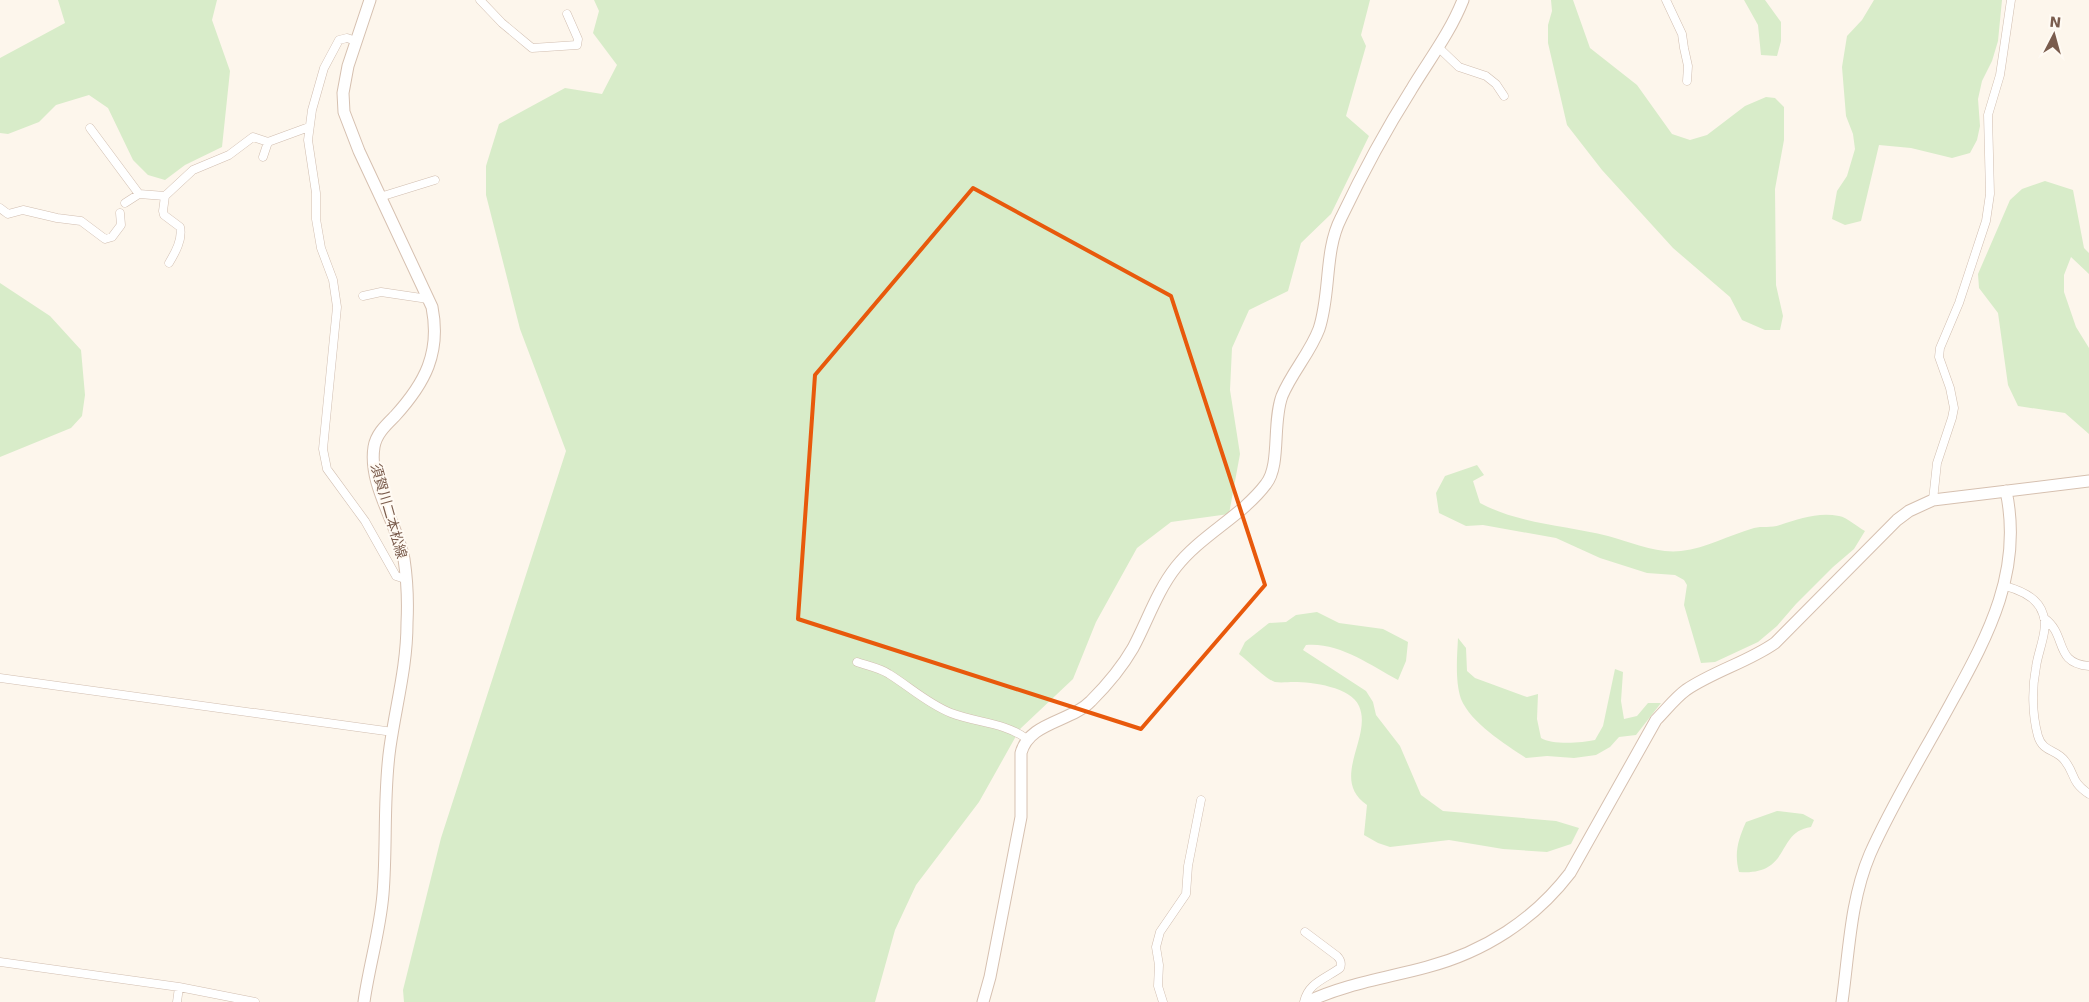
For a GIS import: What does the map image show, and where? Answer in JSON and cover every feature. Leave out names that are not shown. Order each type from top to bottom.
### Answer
[{"type":"street","name":"須賀川二本松線","points":[[364,1002],[381,912],[390,746],[406,653],[407,623],[404,559],[374,468],[374,447],[380,433],[411,399],[426,376],[431,359],[436,325],[428,299],[359,152],[344,112],[344,85],[370,0]]},
{"type":"street","points":[[480,0],[502,23],[532,48],[577,45],[578,39],[567,14]]},
{"type":"street","points":[[983,1002],[990,977],[1020,817],[1021,753],[1027,739],[1035,732],[1071,715],[1091,702],[1124,662],[1176,568],[1200,542],[1240,509],[1266,484],[1274,464],[1276,417],[1282,397],[1292,375],[1311,347],[1322,317],[1337,226],[1389,126],[1454,21],[1463,0]]},
{"type":"street","points":[[1666,0],[1682,34],[1688,66],[1687,82]]},
{"type":"street","points":[[1933,500],[1937,463],[1954,408],[1950,388],[1939,357],[1940,348],[1958,303],[1986,221],[1990,194],[1988,115],[2000,75],[2012,0]]},
{"type":"street","points":[[356,41],[347,38],[339,40],[324,68],[309,127],[309,150],[316,193],[316,219],[322,248],[333,280],[337,308],[323,449],[327,469],[365,521],[396,576],[406,579]]},
{"type":"street","points":[[1438,47],[1459,67],[1486,76],[1496,84],[1504,96]]},
{"type":"street","points":[[170,263],[177,248],[181,231],[180,227],[164,216],[165,196],[193,170],[229,155],[253,137],[268,142],[309,127]]},
{"type":"street","points":[[90,128],[139,194]]},
{"type":"street","points":[[263,157],[268,142]]},
{"type":"street","points":[[380,197],[435,180]]},
{"type":"street","points":[[124,203],[139,194],[165,196]]},
{"type":"street","points":[[0,208],[8,214],[23,210],[57,218],[81,221],[105,239],[112,237],[121,225],[120,213]]},
{"type":"street","points":[[363,296],[381,292],[428,299]]},
{"type":"street","points":[[1305,932],[1340,959],[1341,964],[1340,968],[1310,987],[1306,992],[1305,1002],[1329,992],[1428,967],[1472,952],[1500,936],[1536,910],[1570,873],[1656,720],[1668,706],[1685,691],[1701,681],[1754,656],[1775,642],[1897,520],[1909,511],[1933,500],[2089,481]]},
{"type":"street","points":[[1842,1002],[1850,932],[1865,868],[1898,800],[1983,645],[2005,586],[2011,525],[2006,491]]},
{"type":"street","points":[[2005,586],[2024,592],[2036,603],[2044,618],[2043,634],[2035,669],[2033,704],[2038,735],[2045,748],[2065,760],[2072,777],[2089,794]]},
{"type":"street","points":[[2044,618],[2052,624],[2064,656],[2080,665],[2089,666]]},
{"type":"street","points":[[857,662],[888,673],[920,697],[950,713],[974,720],[996,723],[1027,739]]},
{"type":"street","points":[[0,678],[393,732]]},
{"type":"street","points":[[1163,1002],[1158,986],[1160,965],[1156,947],[1160,932],[1186,894],[1188,866],[1201,800]]},
{"type":"street","points":[[0,962],[179,987],[255,1002]]},
{"type":"street","points":[[177,1002],[179,987]]},
{"type":"highlighted area","points":[[973,188],[1171,296],[1265,585],[1141,729],[798,619],[815,375]]},
{"type":"green space","points":[[58,0],[217,0],[212,20],[230,71],[222,147],[185,165],[165,180],[148,175],[133,160],[108,108],[89,95],[56,105],[39,122],[8,134],[0,133],[0,58],[65,23]]},
{"type":"green space","points":[[594,0],[1370,0],[1361,35],[1366,46],[1346,116],[1369,136],[1331,214],[1301,243],[1288,291],[1249,310],[1232,348],[1230,390],[1240,454],[1229,514],[1171,522],[1137,548],[1096,622],[1073,679],[1020,729],[979,802],[916,885],[895,930],[875,1002],[404,1002],[403,990],[441,838],[566,451],[520,329],[486,195],[486,166],[499,124],[565,88],[602,94],[617,65],[593,33],[599,11]]},
{"type":"green space","points":[[1551,0],[1573,0],[1590,48],[1637,85],[1672,134],[1690,140],[1707,135],[1745,106],[1766,97],[1775,98],[1784,107],[1784,140],[1775,189],[1776,285],[1783,316],[1780,330],[1765,330],[1742,320],[1730,297],[1673,248],[1602,170],[1567,125],[1548,43],[1548,25],[1552,11]]},
{"type":"green space","points":[[1744,0],[1765,0],[1781,22],[1781,41],[1777,56],[1761,55],[1758,25]]},
{"type":"green space","points":[[1874,0],[2002,0],[1998,41],[1992,61],[1982,81],[1978,99],[1980,126],[1977,140],[1970,153],[1952,158],[1911,148],[1879,145],[1861,221],[1845,225],[1832,219],[1837,191],[1847,176],[1855,149],[1853,134],[1846,116],[1842,67],[1847,36],[1862,20]]},
{"type":"green space","points":[[2045,181],[2073,190],[2084,248],[2089,253],[2089,274],[2071,257],[2064,275],[2064,292],[2076,327],[2089,348],[2089,434],[2065,413],[2018,406],[2008,385],[1998,313],[1979,288],[1978,274],[2010,200],[2022,189]]},
{"type":"green space","points":[[0,283],[50,316],[81,350],[85,395],[82,416],[71,428],[0,457]]},
{"type":"green space","points":[[1477,465],[1484,475],[1473,481],[1480,503],[1495,510],[1526,520],[1592,532],[1663,551],[1691,549],[1754,528],[1777,526],[1802,518],[1823,515],[1842,517],[1865,531],[1854,549],[1796,604],[1777,626],[1758,642],[1715,662],[1701,663],[1684,605],[1687,585],[1684,580],[1675,575],[1647,573],[1600,558],[1556,538],[1483,525],[1466,526],[1439,513],[1436,493],[1445,476]]},
{"type":"green space","points":[[1317,612],[1339,623],[1383,629],[1408,642],[1406,661],[1398,680],[1354,656],[1330,647],[1306,645],[1303,650],[1366,691],[1373,702],[1376,715],[1400,746],[1421,795],[1443,811],[1556,821],[1579,828],[1571,844],[1547,852],[1503,849],[1449,840],[1390,847],[1364,835],[1367,805],[1356,795],[1352,783],[1351,770],[1361,731],[1362,718],[1359,706],[1355,700],[1348,694],[1330,687],[1302,682],[1275,682],[1262,674],[1239,654],[1245,642],[1269,623],[1286,622],[1296,615]]},
{"type":"green space","points":[[1458,638],[1466,648],[1467,671],[1475,678],[1527,697],[1538,694],[1537,719],[1541,738],[1552,742],[1567,743],[1595,740],[1603,726],[1615,669],[1623,672],[1621,701],[1624,719],[1637,716],[1648,703],[1661,703],[1636,735],[1619,737],[1610,747],[1596,755],[1574,758],[1547,756],[1526,758],[1480,725],[1466,708],[1461,699],[1458,685]]},
{"type":"green space","points":[[1777,811],[1803,814],[1814,820],[1811,827],[1800,831],[1792,837],[1776,861],[1768,867],[1756,871],[1739,872],[1738,847],[1746,822]]}]
